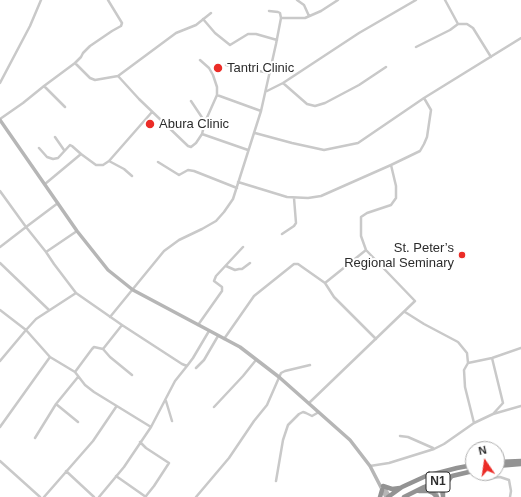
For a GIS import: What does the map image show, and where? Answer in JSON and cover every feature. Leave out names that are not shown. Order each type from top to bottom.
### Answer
[{"type":"highway","points":[[505,462],[521,462]]},
{"type":"highway","points":[[505,465],[521,462]]},
{"type":"highway","name":"N1","points":[[404,497],[457,468],[465,466]]},
{"type":"highway","name":"N1","points":[[388,497],[402,487],[426,476],[433,480],[465,472]]},
{"type":"highway","points":[[443,497],[443,490],[452,476]]},
{"type":"highway","points":[[380,497],[382,486],[392,489],[402,487]]},
{"type":"highway","points":[[415,492],[428,491],[437,497]]},
{"type":"main road","points":[[0,119],[77,231],[108,270],[133,290],[240,348],[279,377],[350,440],[370,466],[388,497]]},
{"type":"main road","points":[[433,480],[437,497]]},
{"type":"main road","points":[[433,480],[443,497]]},
{"type":"street","points":[[0,82],[28,32],[41,0]]},
{"type":"street","points":[[0,119],[75,63],[90,46],[122,25],[108,0]]},
{"type":"street","points":[[297,0],[304,5],[309,16]]},
{"type":"street","points":[[280,18],[301,18],[309,16],[338,0]]},
{"type":"street","points":[[267,92],[358,33],[416,0]]},
{"type":"street","points":[[445,0],[458,24]]},
{"type":"street","points":[[110,318],[158,258],[172,244],[216,221],[232,199],[255,133],[267,92],[280,18],[279,12],[269,11]]},
{"type":"street","points":[[75,63],[94,80],[118,76],[176,33],[196,25],[211,13]]},
{"type":"street","points":[[204,19],[215,33],[230,45],[248,34],[256,34],[277,40]]},
{"type":"street","points":[[416,47],[450,30],[458,24],[468,24],[473,28],[491,57]]},
{"type":"street","points":[[255,133],[324,150],[358,143],[424,98],[521,38]]},
{"type":"street","points":[[118,76],[152,112],[188,146],[192,146],[202,134],[205,122],[217,95],[217,87],[213,75],[209,68],[200,60]]},
{"type":"street","points":[[226,65],[270,73]]},
{"type":"street","points":[[283,83],[307,104],[315,106],[325,103],[359,85],[386,67]]},
{"type":"street","points":[[44,86],[65,107]]},
{"type":"street","points":[[217,95],[261,111]]},
{"type":"street","points":[[238,182],[294,198],[321,196],[391,165],[420,151],[424,144],[430,108],[424,98]]},
{"type":"street","points":[[191,101],[205,122]]},
{"type":"street","points":[[39,148],[47,157],[53,159],[58,158],[68,146],[71,146],[80,154],[96,165],[100,166],[109,161],[152,112]]},
{"type":"street","points":[[202,134],[248,150]]},
{"type":"street","points":[[55,137],[64,150]]},
{"type":"street","points":[[45,184],[80,154]]},
{"type":"street","points":[[109,161],[132,176]]},
{"type":"street","points":[[158,162],[179,176],[188,170],[194,171],[237,188]]},
{"type":"street","points":[[309,403],[415,301],[366,250],[360,232],[361,217],[367,213],[391,205],[396,198],[396,186],[391,165]]},
{"type":"street","points":[[0,191],[76,293],[110,318],[187,366]]},
{"type":"street","points":[[282,234],[296,223],[294,198]]},
{"type":"street","points":[[0,247],[58,203]]},
{"type":"street","points":[[46,252],[77,231]]},
{"type":"street","points":[[198,325],[221,294],[222,289],[215,282],[215,279],[243,247]]},
{"type":"street","points":[[325,283],[366,250]]},
{"type":"street","points":[[0,263],[49,310]]},
{"type":"street","points":[[226,266],[235,270],[242,269],[250,263]]},
{"type":"street","points":[[223,339],[254,296],[294,264],[298,264],[325,283],[334,297],[376,339]]},
{"type":"street","points":[[0,361],[36,319],[76,293]]},
{"type":"street","points":[[0,310],[26,330],[50,357],[75,372],[78,377],[94,392],[116,407],[151,427]]},
{"type":"street","points":[[405,312],[458,342],[466,353],[468,363],[464,370],[465,387],[474,423]]},
{"type":"street","points":[[103,349],[122,325]]},
{"type":"street","points":[[99,497],[151,427],[175,381],[193,358],[208,331]]},
{"type":"street","points":[[196,368],[204,360],[218,336]]},
{"type":"street","points":[[75,372],[94,347],[103,349],[110,357],[132,375]]},
{"type":"street","points":[[468,363],[492,358],[521,348]]},
{"type":"street","points":[[0,427],[50,357]]},
{"type":"street","points":[[492,358],[503,403],[493,414]]},
{"type":"street","points":[[214,406],[256,360]]},
{"type":"street","points":[[196,497],[229,458],[254,421],[267,405],[281,373],[310,365]]},
{"type":"street","points":[[35,438],[56,404],[78,377]]},
{"type":"street","points":[[166,400],[172,421]]},
{"type":"street","points":[[56,404],[78,422]]},
{"type":"street","points":[[370,466],[389,463],[434,449],[444,444],[474,423],[493,414],[521,406]]},
{"type":"street","points":[[44,497],[93,441],[116,407]]},
{"type":"street","points":[[276,481],[288,425],[298,414],[306,413],[312,416],[319,411]]},
{"type":"street","points":[[400,436],[408,437],[434,449]]},
{"type":"street","points":[[116,476],[146,497],[154,486],[168,463],[140,442]]},
{"type":"street","points":[[0,461],[40,497]]},
{"type":"street","points":[[66,472],[94,497]]},
{"type":"street","points":[[505,479],[509,480],[511,491],[510,497]]},
{"type":"place","name":"Tantri Clinic","points":[[218,68]]},
{"type":"place","name":"Abura Clinic","points":[[150,124]]},
{"type":"place","name":"St. Peter’s Regional Seminary","points":[[462,255]]}]
